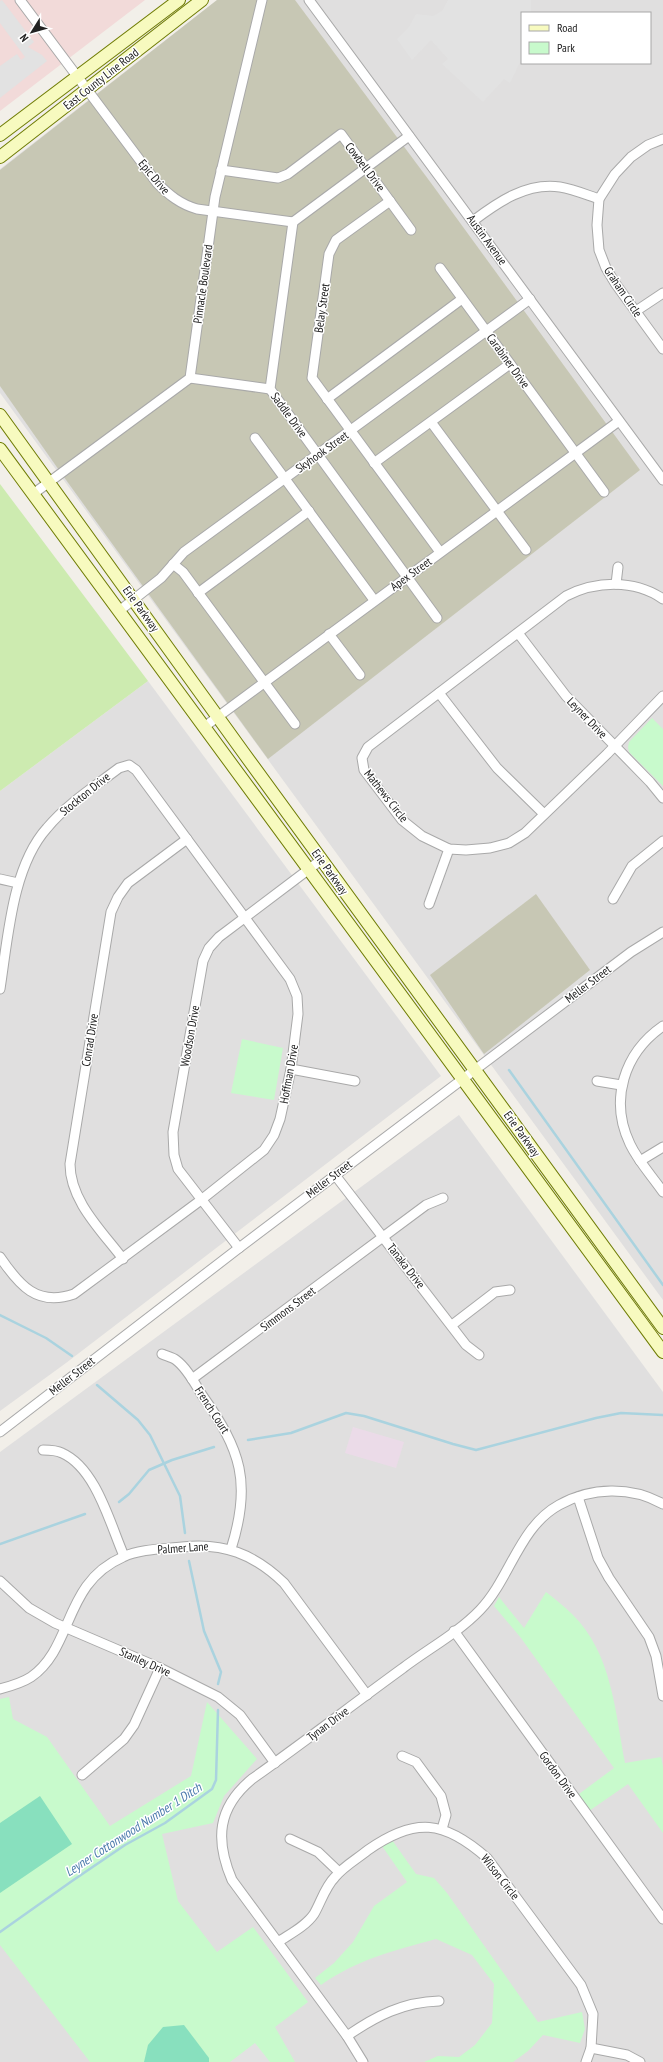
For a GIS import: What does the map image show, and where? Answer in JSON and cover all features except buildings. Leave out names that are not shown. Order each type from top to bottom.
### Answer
[{"type":"main road","name":"East County Line Road","points":[[0,135],[179,0]]},
{"type":"main road","name":"East County Line Road","points":[[0,157],[202,0]]},
{"type":"main road","name":"Erie Parkway","points":[[0,415],[217,717],[663,1328]]},
{"type":"main road","name":"Erie Parkway","points":[[0,449],[663,1352]]},
{"type":"street","name":"Epic Drive","points":[[20,0],[157,184],[170,196],[186,206],[292,222]]},
{"type":"street","name":"Pinnacle Boulevard","points":[[190,378],[220,170],[262,0]]},
{"type":"street","name":"Austin Avenue","points":[[309,0],[663,480]]},
{"type":"street","name":"Cowbell Drive","points":[[220,170],[278,178],[288,174],[341,134],[411,230]]},
{"type":"street","points":[[292,222],[409,136]]},
{"type":"street","name":"Graham Circle","points":[[663,139],[648,145],[631,157],[615,174],[599,199],[597,225],[599,250],[614,283],[663,349]]},
{"type":"street","points":[[473,221],[508,196],[535,188],[560,187],[599,199]]},
{"type":"street","name":"Belay Street","points":[[390,201],[336,240],[329,254],[312,378],[440,552]]},
{"type":"street","name":"Saddle Drive","points":[[292,222],[270,390],[437,618]]},
{"type":"street","name":"Carabiner Drive","points":[[440,268],[604,492]]},
{"type":"street","points":[[636,311],[663,292]]},
{"type":"street","points":[[327,399],[462,299]]},
{"type":"street","name":"Skyhook Street","points":[[119,611],[161,578],[184,552],[530,299]]},
{"type":"street","points":[[374,463],[510,364]]},
{"type":"street","points":[[33,494],[190,378],[270,390]]},
{"type":"street","name":"Apex Street","points":[[204,727],[374,600],[619,421]]},
{"type":"street","points":[[431,422],[526,550]]},
{"type":"street","points":[[255,438],[374,600]]},
{"type":"street","points":[[198,593],[309,511]]},
{"type":"street","points":[[173,564],[183,572],[295,724]]},
{"type":"street","points":[[616,584],[618,567]]},
{"type":"street","name":"Mathews Circle","points":[[663,599],[628,585],[616,584],[580,590],[566,596],[368,747],[362,758],[364,770],[402,820],[422,836],[449,849],[466,850],[490,848],[509,843],[525,833],[663,696]]},
{"type":"street","name":"Leyner Drive","points":[[518,633],[566,696],[650,782],[663,798]]},
{"type":"street","points":[[329,634],[360,675]]},
{"type":"street","points":[[439,693],[497,768],[544,814]]},
{"type":"street","name":"Hoffman Drive","points":[[0,1258],[12,1275],[29,1291],[42,1297],[56,1299],[82,1290],[201,1200],[264,1150],[274,1135],[280,1119],[291,1069],[298,1014],[297,996],[290,979],[136,770],[129,765]]},
{"type":"street","name":"Stockton Drive","points":[[0,989],[18,883],[39,838],[46,828],[68,806],[84,793],[119,768],[129,765]]},
{"type":"street","name":"Conrad Drive","points":[[123,1259],[80,1201],[73,1185],[70,1164],[111,912],[118,897],[128,883],[187,839]]},
{"type":"street","points":[[613,899],[632,866],[663,841]]},
{"type":"street","points":[[429,904],[449,849]]},
{"type":"street","name":"Woodson Drive","points":[[238,1248],[178,1169],[174,1155],[173,1132],[203,961],[209,948],[218,937],[321,860]]},
{"type":"street","points":[[0,879],[18,883]]},
{"type":"street","name":"Meller Street","points":[[0,1432],[238,1248],[631,952],[663,932]]},
{"type":"street","points":[[663,1026],[641,1046],[629,1064],[621,1085],[622,1115],[630,1145],[663,1192]]},
{"type":"street","points":[[291,1069],[355,1081]]},
{"type":"street","points":[[597,1081],[621,1085]]},
{"type":"street","points":[[640,1161],[663,1147]]},
{"type":"street","name":"Tanaka Drive","points":[[335,1175],[466,1345],[479,1355]]},
{"type":"street","name":"Simmons Street","points":[[192,1379],[426,1205],[443,1198]]},
{"type":"street","points":[[452,1325],[495,1292],[510,1290]]},
{"type":"street","name":"French Court","points":[[162,1354],[176,1360],[192,1379],[227,1432],[237,1458],[241,1478],[242,1503],[238,1526],[231,1550]]},
{"type":"street","points":[[43,1450],[61,1452],[76,1462],[86,1474],[95,1488],[124,1556]]},
{"type":"street","name":"Tynan Drive","points":[[363,2062],[347,2036],[232,1880],[225,1864],[221,1847],[221,1829],[226,1812],[234,1797],[252,1779],[454,1631],[481,1609],[534,1526],[547,1513],[559,1505],[578,1497],[594,1492],[616,1490],[635,1493],[663,1504]]},
{"type":"street","points":[[578,1497],[598,1558],[609,1578],[649,1637],[656,1656],[663,1696]]},
{"type":"street","name":"Palmer Lane","points":[[0,1689],[19,1683],[41,1669],[49,1659],[81,1592],[96,1575],[124,1556],[191,1546],[217,1546],[252,1559],[270,1570],[284,1583],[367,1695]]},
{"type":"street","name":"Stanley Drive","points":[[0,1581],[11,1594],[29,1608],[64,1626],[206,1690],[228,1704],[240,1716],[275,1763]]},
{"type":"street","name":"Gordon Drive","points":[[454,1631],[663,1919]]},
{"type":"street","points":[[82,1775],[127,1734],[134,1725],[160,1668]]},
{"type":"street","points":[[402,1756],[416,1762],[441,1796],[445,1807],[446,1816],[442,1829]]},
{"type":"street","name":"Wilson Circle","points":[[278,1942],[301,1926],[313,1915],[328,1887],[339,1872],[384,1839],[396,1832],[409,1828],[442,1829],[468,1841],[487,1858],[580,1986],[593,2014],[591,2048],[586,2062]]},
{"type":"street","points":[[290,1839],[318,1852],[339,1872]]},
{"type":"street","points":[[347,2036],[392,2009],[421,2002],[438,2002]]},
{"type":"street","points":[[591,2048],[627,2055],[640,2062]]},
{"type":"shaded area","points":[[0,0],[145,0],[0,111]]},
{"type":"shaded area","points":[[2,0],[34,42],[28,47],[42,55],[47,61],[0,98],[0,66],[17,54],[21,60],[25,57],[0,23],[0,1]]},
{"type":"shaded area","points":[[217,0],[663,0],[663,1300],[0,393],[0,169]]},
{"type":"shaded area","points":[[217,0],[295,0],[431,183],[640,470],[268,759],[61,473],[0,386],[0,170]]},
{"type":"shaded area","points":[[448,0],[531,0],[531,12],[521,12],[521,60],[510,83],[504,79],[483,102],[442,64],[448,59],[431,40],[412,60],[397,39],[409,27],[416,14],[433,16],[442,11]]},
{"type":"shaded area","points":[[148,681],[441,1076],[66,1363],[0,1411],[0,791]]},
{"type":"shaded area","points":[[536,894],[590,970],[484,1054],[430,975]]},
{"type":"shaded area","points":[[459,1115],[663,1392],[663,2062],[0,2062],[0,1452]]},
{"type":"shaded area","points":[[353,1427],[404,1442],[396,1468],[345,1453]]},
{"type":"shaded area","points":[[255,2043],[270,2062],[230,2062]]},
{"type":"green space","points":[[0,484],[148,681],[0,791]]},
{"type":"green space","points":[[652,718],[663,729],[663,786],[629,752],[628,747],[629,742]]},
{"type":"green space","points":[[242,1039],[283,1048],[274,1100],[231,1093]]},
{"type":"green space","points":[[546,1592],[572,1614],[585,1629],[596,1646],[610,1684],[625,1763],[661,1757],[663,1767],[663,1833],[628,1784],[589,1811],[579,1794],[614,1768],[521,1638],[494,1606],[499,1597],[524,1628]]},
{"type":"green space","points":[[9,1697],[13,1719],[47,1737],[110,1826],[191,1776],[207,1702],[257,1759],[224,1796],[213,1823],[162,1834],[178,1901],[217,1952],[253,1927],[308,2002],[275,2027],[295,2062],[90,2062],[0,1945],[0,1699]]},
{"type":"green space","points":[[40,1796],[72,1844],[0,1893],[0,1823]]},
{"type":"green space","points":[[392,1840],[416,1874],[434,1878],[447,1893],[538,2022],[582,2012],[585,2029],[580,2043],[543,2035],[528,2051],[513,2062],[424,2062],[438,2056],[459,2057],[475,2045],[492,2023],[494,1984],[472,1955],[436,1939],[390,1952],[362,1962],[321,1985],[315,1978],[334,1963],[353,1942],[374,1906],[407,1882],[382,1846]]},
{"type":"green space","points":[[184,2025],[209,2058],[209,2062],[144,2062],[148,2045],[163,2027]]},
{"type":"waterway","points":[[509,1070],[663,1285]]},
{"type":"waterway","name":"Leyner Cottonwood Number 1 Ditch","points":[[0,1315],[46,1338],[72,1356]]},
{"type":"waterway","name":"Leyner Cottonwood Number 1 Ditch","points":[[97,1385],[138,1420],[150,1435],[180,1496],[185,1533]]},
{"type":"waterway","points":[[248,1440],[291,1433],[346,1413],[364,1416],[476,1450],[596,1418],[621,1413],[663,1415]]},
{"type":"waterway","name":"Leyner Cottonwood Number 1 Ditch","points":[[119,1502],[129,1494],[149,1470],[172,1460],[214,1447]]},
{"type":"waterway","points":[[0,1544],[85,1514]]},
{"type":"waterway","name":"Leyner Cottonwood Number 1 Ditch","points":[[189,1561],[204,1631],[221,1672],[218,1684]]},
{"type":"waterway","name":"Leyner Cottonwood Number 1 Ditch","points":[[0,1932],[125,1845],[165,1823],[212,1789],[216,1780],[218,1710]]}]
